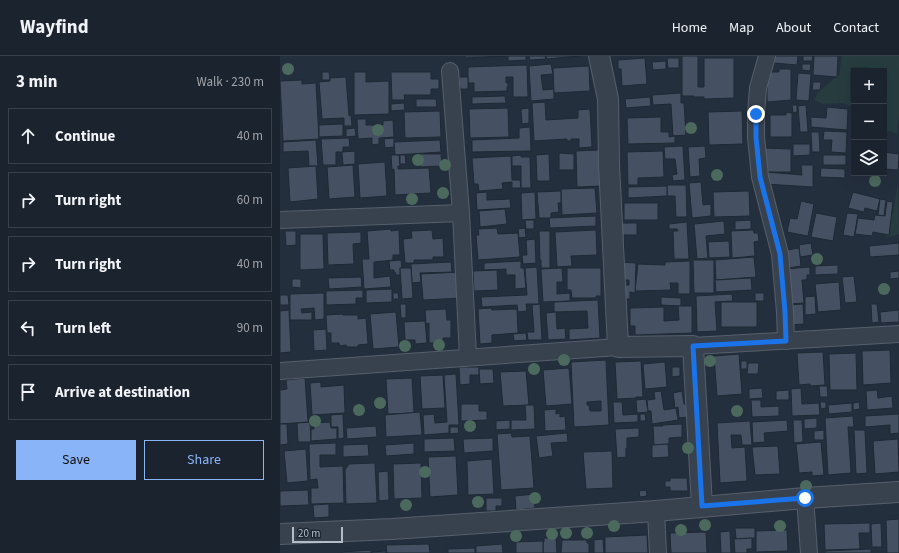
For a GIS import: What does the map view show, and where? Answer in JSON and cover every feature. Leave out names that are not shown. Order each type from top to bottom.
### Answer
[{"type":"street","points":[[599,56],[608,99],[609,164],[618,347]]},
{"type":"street","points":[[767,56],[758,88],[756,137],[760,177],[780,254],[786,341]]},
{"type":"street","points":[[450,71],[461,213],[468,357]]},
{"type":"street","points":[[280,220],[461,213]]},
{"type":"street","points":[[280,371],[618,347],[693,346],[899,334]]},
{"type":"street","points":[[693,346],[702,506]]},
{"type":"street","points":[[280,534],[392,529],[656,511],[702,506],[899,492]]},
{"type":"street","points":[[805,498],[809,553]]},
{"type":"street","points":[[656,511],[658,553]]},
{"type":"green space","points":[[842,56],[899,56],[899,115],[897,134],[887,131],[887,68],[851,68],[851,106],[842,103],[823,104],[814,100],[818,92],[839,75]]},
{"type":"green space","points":[[898,183],[899,234],[886,237],[888,225],[893,213]]},
{"type":"building","points":[[465,56],[505,56],[465,58]]},
{"type":"building","points":[[508,56],[526,56],[526,60],[508,61]]},
{"type":"building","points":[[529,56],[545,56],[546,59],[530,60]]},
{"type":"building","points":[[546,56],[579,56],[547,59]]},
{"type":"building","points":[[682,56],[698,56],[698,87],[704,87],[704,58],[734,58],[734,98],[704,99],[704,97],[682,96]]},
{"type":"building","points":[[774,56],[798,56],[797,65],[774,63]]},
{"type":"building","points":[[803,56],[813,56],[812,61],[803,61]]},
{"type":"building","points":[[814,56],[838,56],[837,77],[813,75]]},
{"type":"building","points":[[645,58],[647,84],[622,86],[621,69],[618,69],[618,60]]},
{"type":"building","points":[[667,58],[679,58],[679,68],[668,68]]},
{"type":"building","points":[[666,61],[666,69],[653,70],[652,62]]},
{"type":"building","points":[[551,64],[553,74],[541,75],[543,90],[554,89],[554,99],[531,101],[529,66]]},
{"type":"building","points":[[802,64],[811,64],[810,71],[802,70]]},
{"type":"building","points":[[527,65],[528,97],[513,97],[513,77],[506,77],[506,83],[508,82],[507,91],[474,92],[474,83],[468,83],[468,67]]},
{"type":"building","points":[[589,66],[590,91],[554,93],[553,68]]},
{"type":"building","points":[[779,69],[791,69],[791,100],[767,102],[767,72],[779,72]]},
{"type":"building","points":[[322,72],[329,72],[330,80],[322,80]]},
{"type":"building","points":[[354,72],[366,72],[366,82],[389,81],[389,114],[354,115]]},
{"type":"building","points":[[391,72],[431,72],[431,79],[439,79],[439,89],[431,89],[431,95],[404,95],[405,100],[392,100]]},
{"type":"building","points":[[798,73],[811,74],[809,101],[796,100]]},
{"type":"building","points":[[346,77],[349,116],[351,115],[352,126],[344,126],[344,118],[322,119],[319,82],[330,81],[330,78]]},
{"type":"building","points":[[459,77],[468,77],[468,89],[460,89]]},
{"type":"building","points":[[302,80],[302,84],[316,83],[319,139],[283,141],[280,81]]},
{"type":"building","points":[[813,82],[821,82],[820,90],[812,90]]},
{"type":"building","points":[[681,93],[681,103],[684,103],[686,135],[673,136],[671,104],[653,105],[652,95]]},
{"type":"building","points":[[505,96],[506,103],[472,104],[472,97]]},
{"type":"building","points":[[650,97],[651,106],[626,108],[625,99]]},
{"type":"building","points":[[416,99],[436,99],[437,107],[416,107]]},
{"type":"building","points":[[545,102],[546,120],[578,118],[578,110],[590,109],[592,147],[579,148],[579,139],[571,139],[571,141],[567,141],[567,139],[534,141],[532,103]]},
{"type":"building","points":[[404,103],[405,110],[391,111],[391,104]]},
{"type":"building","points":[[792,105],[797,105],[797,112],[793,113]]},
{"type":"building","points":[[806,105],[808,132],[800,132],[798,106]]},
{"type":"building","points":[[827,107],[848,109],[847,130],[811,127],[811,117],[826,118]]},
{"type":"building","points":[[508,108],[509,137],[470,138],[469,109]]},
{"type":"building","points":[[529,108],[529,123],[522,124],[521,109]]},
{"type":"building","points":[[440,111],[441,137],[405,138],[404,112]]},
{"type":"building","points":[[742,111],[743,144],[709,145],[708,112]]},
{"type":"building","points":[[786,112],[792,113],[792,137],[770,137],[770,115],[786,115]]},
{"type":"building","points":[[661,117],[661,132],[669,132],[669,137],[675,136],[675,143],[628,144],[627,118]]},
{"type":"building","points":[[357,119],[366,119],[366,125],[383,125],[383,121],[393,120],[394,137],[379,138],[379,144],[372,145],[372,138],[358,139]]},
{"type":"building","points":[[343,124],[343,136],[319,137],[319,125]]},
{"type":"building","points":[[530,127],[531,151],[472,152],[472,140],[519,138],[519,128]]},
{"type":"building","points":[[355,128],[356,136],[346,137],[346,129]]},
{"type":"building","points":[[824,131],[847,132],[846,153],[831,152],[832,140],[823,140]]},
{"type":"building","points":[[811,132],[819,132],[820,152],[812,152]]},
{"type":"building","points":[[349,138],[350,147],[343,147],[343,152],[336,152],[336,165],[323,165],[321,139]]},
{"type":"building","points":[[394,138],[394,147],[385,148],[384,139]]},
{"type":"building","points":[[316,140],[318,166],[309,166],[308,151],[283,152],[283,142]]},
{"type":"building","points":[[440,140],[441,152],[395,155],[394,142]]},
{"type":"building","points":[[793,144],[810,144],[810,155],[793,156]]},
{"type":"building","points":[[683,146],[685,180],[673,181],[672,175],[677,174],[675,159],[665,159],[664,147]]},
{"type":"building","points":[[705,146],[706,158],[699,159],[700,176],[690,177],[688,147]]},
{"type":"building","points":[[763,148],[791,149],[791,172],[762,172]]},
{"type":"building","points":[[599,150],[600,186],[577,187],[576,151]]},
{"type":"building","points":[[355,151],[355,164],[343,165],[342,152]]},
{"type":"building","points":[[663,151],[664,177],[638,178],[638,185],[628,185],[627,152]]},
{"type":"building","points":[[887,152],[899,154],[898,170],[887,169]]},
{"type":"building","points":[[559,153],[574,154],[574,170],[559,170]]},
{"type":"building","points":[[420,154],[441,154],[442,166],[420,167]]},
{"type":"building","points":[[549,154],[550,181],[537,181],[536,155]]},
{"type":"building","points":[[391,155],[399,155],[400,166],[398,166],[398,169],[429,168],[431,193],[395,195],[394,169],[392,170]]},
{"type":"building","points":[[400,155],[405,155],[406,164],[400,164]]},
{"type":"building","points":[[521,155],[521,157],[530,157],[531,188],[521,188],[521,166],[512,166],[512,156]]},
{"type":"building","points":[[823,155],[846,155],[846,165],[823,165]]},
{"type":"building","points":[[511,156],[512,180],[520,180],[521,188],[512,188],[512,182],[502,183],[503,189],[479,191],[478,184],[474,184],[472,158]]},
{"type":"building","points":[[385,162],[387,196],[360,198],[358,164]]},
{"type":"building","points":[[353,165],[355,197],[329,199],[327,167]]},
{"type":"building","points":[[801,165],[813,165],[813,187],[765,184],[766,172],[802,175]]},
{"type":"building","points":[[316,166],[318,199],[290,202],[288,168]]},
{"type":"building","points":[[821,168],[845,169],[845,178],[820,177]]},
{"type":"building","points":[[701,182],[703,205],[711,204],[711,216],[692,218],[689,183]]},
{"type":"building","points":[[667,185],[686,185],[687,217],[676,217],[675,196],[667,196]]},
{"type":"building","points":[[667,186],[667,196],[628,198],[628,187]]},
{"type":"building","points":[[595,188],[597,213],[562,215],[561,189]]},
{"type":"building","points":[[561,191],[561,203],[558,203],[559,212],[551,213],[551,218],[539,218],[537,192]]},
{"type":"building","points":[[749,191],[750,216],[714,217],[713,192]]},
{"type":"building","points":[[487,192],[487,200],[510,199],[511,208],[477,210],[476,193]]},
{"type":"building","points":[[535,192],[536,219],[522,220],[521,193]]},
{"type":"building","points":[[853,192],[880,199],[877,211],[865,208],[864,212],[848,208]]},
{"type":"building","points":[[880,199],[886,200],[884,216],[878,215]]},
{"type":"building","points":[[801,201],[814,204],[808,236],[787,232],[790,218],[797,219]]},
{"type":"building","points":[[887,201],[893,202],[889,235],[873,232],[872,236],[855,234],[858,218],[874,220],[875,215],[885,216]]},
{"type":"building","points":[[624,203],[658,203],[658,220],[624,220]]},
{"type":"building","points":[[505,209],[507,224],[480,227],[479,211]]},
{"type":"building","points":[[816,213],[837,217],[833,241],[811,237]]},
{"type":"building","points":[[847,213],[858,214],[854,237],[843,235]]},
{"type":"building","points":[[596,216],[596,226],[550,228],[549,218]]},
{"type":"building","points":[[525,220],[534,220],[534,229],[526,229]]},
{"type":"building","points":[[751,220],[751,229],[735,230],[735,221]]},
{"type":"building","points":[[724,221],[725,234],[706,236],[708,258],[697,259],[694,224]]},
{"type":"building","points":[[687,222],[689,259],[674,259],[673,231],[678,231],[677,229],[669,229],[669,224]]},
{"type":"building","points":[[617,223],[637,223],[637,235],[624,235],[624,259]]},
{"type":"building","points":[[497,228],[498,234],[518,233],[520,257],[478,260],[476,235],[479,235],[478,229]]},
{"type":"building","points":[[525,228],[526,237],[519,238],[518,229]]},
{"type":"building","points":[[391,229],[391,231],[399,230],[400,255],[393,255],[393,260],[374,262],[374,278],[390,276],[391,287],[364,289],[362,259],[369,259],[367,231]]},
{"type":"building","points":[[432,230],[433,239],[443,238],[444,257],[433,257],[433,260],[414,260],[414,263],[405,263],[403,239],[412,238],[411,231]]},
{"type":"building","points":[[596,230],[597,255],[571,256],[572,266],[557,267],[555,232]]},
{"type":"building","points":[[753,230],[754,233],[758,233],[759,241],[754,242],[755,256],[732,258],[731,231]]},
{"type":"building","points":[[285,231],[296,231],[296,245],[286,246]]},
{"type":"building","points":[[539,231],[550,231],[550,268],[541,268]]},
{"type":"building","points":[[361,232],[361,243],[353,244],[354,264],[328,265],[327,233]]},
{"type":"building","points":[[300,234],[323,234],[324,269],[300,270]]},
{"type":"building","points":[[535,239],[536,263],[523,264],[522,255],[527,255],[526,240]]},
{"type":"building","points":[[729,241],[730,257],[709,258],[708,242]]},
{"type":"building","points":[[811,243],[813,255],[800,257],[799,245]]},
{"type":"building","points":[[899,243],[899,255],[870,257],[869,246]]},
{"type":"building","points":[[799,248],[801,266],[783,269],[781,251]]},
{"type":"building","points":[[754,257],[756,277],[716,280],[715,260]]},
{"type":"building","points":[[401,260],[402,268],[400,268],[400,275],[396,275],[394,270],[390,270],[389,261]]},
{"type":"building","points":[[693,260],[714,260],[714,293],[694,293]]},
{"type":"building","points":[[521,261],[521,268],[524,268],[526,288],[515,289],[515,275],[506,275],[506,269],[484,270],[484,263]]},
{"type":"building","points":[[690,261],[690,294],[678,294],[678,283],[670,283],[671,290],[635,291],[638,264],[665,265],[665,262]]},
{"type":"building","points":[[451,262],[452,272],[420,273],[421,282],[412,283],[411,264]]},
{"type":"building","points":[[619,262],[636,263],[635,293],[630,292],[630,299],[616,299],[621,285],[629,285],[629,280],[618,280]]},
{"type":"building","points":[[838,265],[838,274],[815,275],[815,266]]},
{"type":"building","points":[[537,267],[539,304],[526,304],[527,311],[518,312],[517,305],[482,307],[481,297],[527,295],[525,268]]},
{"type":"building","points":[[810,267],[810,275],[807,275],[807,280],[802,280],[804,303],[788,304],[785,269]]},
{"type":"building","points":[[400,268],[411,268],[413,298],[402,299]]},
{"type":"building","points":[[562,268],[563,282],[557,282],[557,294],[570,293],[570,301],[543,302],[541,269]]},
{"type":"building","points":[[567,268],[601,268],[601,296],[596,296],[596,298],[572,298],[571,290],[567,290]]},
{"type":"building","points":[[497,270],[498,290],[474,291],[473,271]]},
{"type":"building","points":[[899,271],[899,278],[890,279],[890,272]]},
{"type":"building","points":[[460,272],[461,298],[423,300],[421,274]]},
{"type":"building","points":[[854,276],[857,302],[845,303],[842,277]]},
{"type":"building","points":[[361,277],[362,287],[329,289],[328,278]]},
{"type":"building","points":[[751,278],[752,290],[716,292],[715,280]]},
{"type":"building","points":[[292,279],[301,279],[301,288],[292,287]]},
{"type":"building","points":[[839,282],[841,310],[818,312],[815,284]]},
{"type":"building","points":[[392,289],[392,302],[366,303],[366,290]]},
{"type":"building","points":[[363,290],[363,298],[356,298],[356,304],[326,305],[326,291]]},
{"type":"building","points":[[324,293],[324,319],[315,320],[314,308],[301,309],[302,313],[312,312],[312,320],[290,320],[290,294]]},
{"type":"building","points":[[393,293],[398,293],[399,299],[393,299]]},
{"type":"building","points":[[755,293],[764,293],[764,301],[755,301]]},
{"type":"building","points":[[732,294],[733,301],[715,302],[717,331],[697,332],[696,296]]},
{"type":"building","points":[[280,295],[288,295],[289,305],[280,305]]},
{"type":"building","points":[[815,296],[816,314],[805,315],[805,297]]},
{"type":"building","points":[[661,297],[681,298],[681,306],[661,305]]},
{"type":"building","points":[[598,300],[600,338],[569,340],[569,329],[588,328],[587,311],[554,312],[554,302]]},
{"type":"building","points":[[721,302],[757,302],[757,327],[721,327]]},
{"type":"building","points":[[400,304],[406,304],[406,318],[401,318]]},
{"type":"building","points":[[540,304],[542,340],[528,340],[527,332],[534,332],[532,305]]},
{"type":"building","points":[[803,304],[804,324],[790,325],[789,305]]},
{"type":"building","points":[[871,304],[877,304],[879,322],[872,323]]},
{"type":"building","points":[[678,306],[692,306],[692,333],[635,335],[635,326],[630,326],[630,308],[664,307],[664,321],[679,320]]},
{"type":"building","points":[[491,308],[492,310],[517,309],[518,333],[492,335],[492,343],[480,344],[478,309]]},
{"type":"building","points":[[446,309],[447,320],[451,320],[451,338],[443,338],[443,343],[429,343],[429,323],[426,324],[425,310]]},
{"type":"building","points":[[289,310],[291,352],[280,353],[280,311]]},
{"type":"building","points":[[899,310],[899,322],[881,323],[880,312]]},
{"type":"building","points":[[396,312],[399,347],[373,349],[370,314]]},
{"type":"building","points":[[556,312],[557,329],[565,328],[566,339],[548,340],[546,313]]},
{"type":"building","points":[[326,315],[358,315],[358,319],[366,318],[368,344],[358,345],[358,347],[347,347],[346,345],[340,346],[339,343],[331,343],[331,333],[327,333]]},
{"type":"building","points":[[425,321],[427,343],[415,344],[415,340],[405,340],[404,322]]},
{"type":"building","points":[[326,329],[327,350],[314,351],[313,330]]},
{"type":"building","points":[[526,333],[527,340],[514,341],[513,334]]},
{"type":"building","points":[[890,350],[891,383],[863,385],[862,351]]},
{"type":"building","points":[[823,352],[825,385],[799,385],[797,353]]},
{"type":"building","points":[[856,353],[857,390],[830,390],[829,354]]},
{"type":"building","points":[[739,354],[742,394],[717,396],[714,356]]},
{"type":"building","points":[[606,360],[609,425],[574,427],[571,362]],"holes":[[[601,401],[601,411],[590,411],[587,402]]]},
{"type":"building","points":[[641,361],[643,397],[617,399],[615,362]]},
{"type":"building","points":[[741,361],[747,361],[747,369],[741,369]]},
{"type":"building","points":[[665,362],[667,387],[645,389],[643,364]]},
{"type":"building","points":[[748,363],[759,363],[758,374],[747,374]]},
{"type":"building","points":[[459,367],[479,367],[479,375],[470,375],[470,384],[460,385]]},
{"type":"building","points":[[672,367],[680,367],[680,376],[672,377]]},
{"type":"building","points":[[569,368],[572,404],[546,406],[543,370]]},
{"type":"building","points":[[479,369],[493,369],[494,383],[480,384]]},
{"type":"building","points":[[526,371],[529,405],[503,406],[500,372]]},
{"type":"building","points":[[456,374],[459,425],[449,425],[449,433],[424,435],[423,415],[434,414],[435,423],[447,422],[444,375]]},
{"type":"building","points":[[443,375],[445,408],[422,409],[420,376]]},
{"type":"building","points":[[305,378],[308,422],[280,424],[280,390],[287,389],[286,380]]},
{"type":"building","points":[[412,378],[414,413],[388,414],[386,379]]},
{"type":"building","points":[[321,382],[321,387],[344,385],[345,413],[312,415],[310,383]]},
{"type":"building","points":[[819,386],[827,386],[828,397],[820,397]]},
{"type":"building","points":[[762,388],[763,398],[749,399],[749,389]]},
{"type":"building","points":[[801,388],[802,404],[819,403],[820,415],[792,416],[791,389]]},
{"type":"building","points":[[789,390],[789,400],[776,400],[776,391]]},
{"type":"building","points":[[877,390],[878,398],[892,396],[893,408],[867,410],[866,391]]},
{"type":"building","points":[[661,391],[664,410],[676,408],[678,420],[652,424],[651,411],[648,411],[647,400],[655,399],[654,392]]},
{"type":"building","points":[[682,391],[684,404],[686,404],[687,417],[679,418],[678,407],[675,408],[673,393]]},
{"type":"building","points":[[646,399],[648,412],[637,413],[636,400]]},
{"type":"building","points":[[751,400],[761,400],[761,407],[779,406],[779,416],[752,417]]},
{"type":"building","points":[[613,402],[622,402],[623,415],[638,414],[638,422],[614,423]]},
{"type":"building","points":[[820,402],[826,402],[826,408],[821,409]]},
{"type":"building","points":[[859,402],[860,409],[853,410],[853,403]]},
{"type":"building","points":[[852,403],[852,412],[829,414],[828,405]]},
{"type":"building","points":[[461,404],[479,404],[479,411],[487,411],[487,420],[461,421]]},
{"type":"building","points":[[525,405],[534,405],[535,429],[511,430],[511,420],[526,420]]},
{"type":"building","points":[[556,409],[556,414],[560,413],[560,417],[565,416],[566,430],[545,431],[544,410]]},
{"type":"building","points":[[420,412],[422,435],[386,437],[385,415]]},
{"type":"building","points":[[343,414],[344,438],[338,439],[338,427],[331,427],[331,415]]},
{"type":"building","points":[[640,414],[645,414],[646,421],[640,421]]},
{"type":"building","points":[[899,414],[899,433],[890,434],[890,425],[865,427],[865,416]]},
{"type":"building","points":[[853,416],[854,427],[848,427],[851,473],[828,475],[825,418]]},
{"type":"building","points":[[817,418],[817,428],[804,429],[804,419]]},
{"type":"building","points":[[510,420],[510,429],[496,430],[496,421]]},
{"type":"building","points":[[787,420],[788,431],[764,433],[765,442],[753,443],[752,422]]},
{"type":"building","points":[[793,420],[802,420],[803,442],[794,443]]},
{"type":"building","points":[[750,421],[752,445],[742,445],[741,435],[731,435],[732,448],[745,447],[747,481],[720,483],[717,423]]},
{"type":"building","points":[[310,422],[311,442],[298,442],[297,423]]},
{"type":"building","points":[[330,422],[331,428],[337,428],[337,439],[311,441],[311,429],[314,429],[314,423]]},
{"type":"building","points":[[280,424],[287,424],[288,444],[280,445]]},
{"type":"building","points":[[682,424],[682,437],[669,438],[669,444],[654,445],[653,426]]},
{"type":"building","points":[[376,426],[377,437],[347,439],[346,428]]},
{"type":"building","points":[[450,427],[458,427],[459,433],[450,434]]},
{"type":"building","points":[[639,428],[639,437],[627,438],[626,457],[617,458],[615,429]]},
{"type":"building","points":[[824,430],[824,440],[814,440],[814,431]]},
{"type":"building","points":[[854,430],[865,430],[867,473],[856,474]]},
{"type":"building","points":[[511,433],[512,437],[530,436],[534,488],[501,490],[497,434]]},
{"type":"building","points":[[567,433],[568,442],[551,443],[553,456],[539,458],[536,436]]},
{"type":"building","points":[[454,438],[455,451],[424,452],[424,439]]},
{"type":"building","points":[[493,438],[493,451],[464,453],[463,439]]},
{"type":"building","points":[[898,439],[899,472],[875,474],[873,441]]},
{"type":"building","points":[[821,442],[824,475],[812,476],[812,472],[799,473],[796,444]]},
{"type":"building","points":[[336,443],[336,455],[320,455],[320,467],[343,466],[344,503],[311,504],[311,488],[318,488],[317,479],[310,480],[309,444]]},
{"type":"building","points":[[414,443],[414,454],[386,456],[385,445]]},
{"type":"building","points":[[368,444],[369,456],[343,457],[343,445]]},
{"type":"building","points":[[668,444],[669,457],[652,458],[652,445]]},
{"type":"building","points":[[778,446],[780,474],[755,475],[752,447]]},
{"type":"building","points":[[306,449],[308,481],[287,483],[284,451]]},
{"type":"building","points":[[612,451],[613,488],[586,489],[583,452]]},
{"type":"building","points":[[456,456],[458,495],[430,497],[428,457]]},
{"type":"building","points":[[492,459],[494,494],[468,495],[467,461]]},
{"type":"building","points":[[375,463],[377,503],[346,504],[345,470],[349,464]]},
{"type":"building","points":[[421,463],[422,498],[394,499],[393,464]]},
{"type":"building","points":[[388,471],[389,500],[379,501],[378,472]]},
{"type":"building","points":[[670,478],[687,478],[688,491],[670,491],[670,487],[665,487],[665,481],[670,481]]},
{"type":"building","points":[[308,490],[309,505],[280,506],[280,491]]},
{"type":"building","points":[[646,490],[647,496],[640,497],[639,491]]},
{"type":"building","points":[[534,494],[535,508],[516,510],[515,496]]},
{"type":"building","points":[[486,498],[502,498],[502,506],[496,506],[496,511],[486,511]]},
{"type":"building","points":[[329,504],[329,517],[314,518],[313,505]]},
{"type":"building","points":[[899,519],[899,553],[887,553],[886,520]]},
{"type":"building","points":[[870,523],[870,533],[859,533],[860,549],[825,550],[824,524]]},
{"type":"building","points":[[881,523],[882,547],[872,547],[871,524]]},
{"type":"building","points":[[735,528],[755,528],[755,538],[736,539]]},
{"type":"building","points":[[787,530],[788,551],[756,552],[756,531]]},
{"type":"building","points":[[730,531],[731,553],[721,553],[720,532]]},
{"type":"building","points":[[706,532],[707,553],[671,553],[670,533]]},
{"type":"building","points":[[647,535],[648,553],[605,553],[605,537]]},
{"type":"building","points":[[544,538],[556,538],[557,553],[543,553]]},
{"type":"building","points":[[752,538],[752,549],[747,549],[747,553],[735,553],[734,539]]},
{"type":"building","points":[[603,539],[604,553],[594,553],[594,540]]},
{"type":"building","points":[[562,540],[587,540],[587,543],[589,543],[589,553],[561,553]]},
{"type":"building","points":[[543,541],[543,553],[516,553],[516,542]]},
{"type":"building","points":[[429,544],[430,553],[387,553],[386,545]]},
{"type":"building","points":[[502,544],[503,553],[476,553],[476,546]]},
{"type":"building","points":[[475,548],[475,553],[448,553],[448,549]]},
{"type":"building","points":[[871,549],[871,553],[825,553],[825,551]]},
{"type":"building","points":[[371,550],[371,553],[342,553],[342,552]]},
{"type":"building","points":[[386,551],[386,553],[372,553],[372,552]]},
{"type":"route","points":[[756,114],[756,137],[760,177],[780,254],[786,341],[693,346],[702,506],[805,498]]}]
